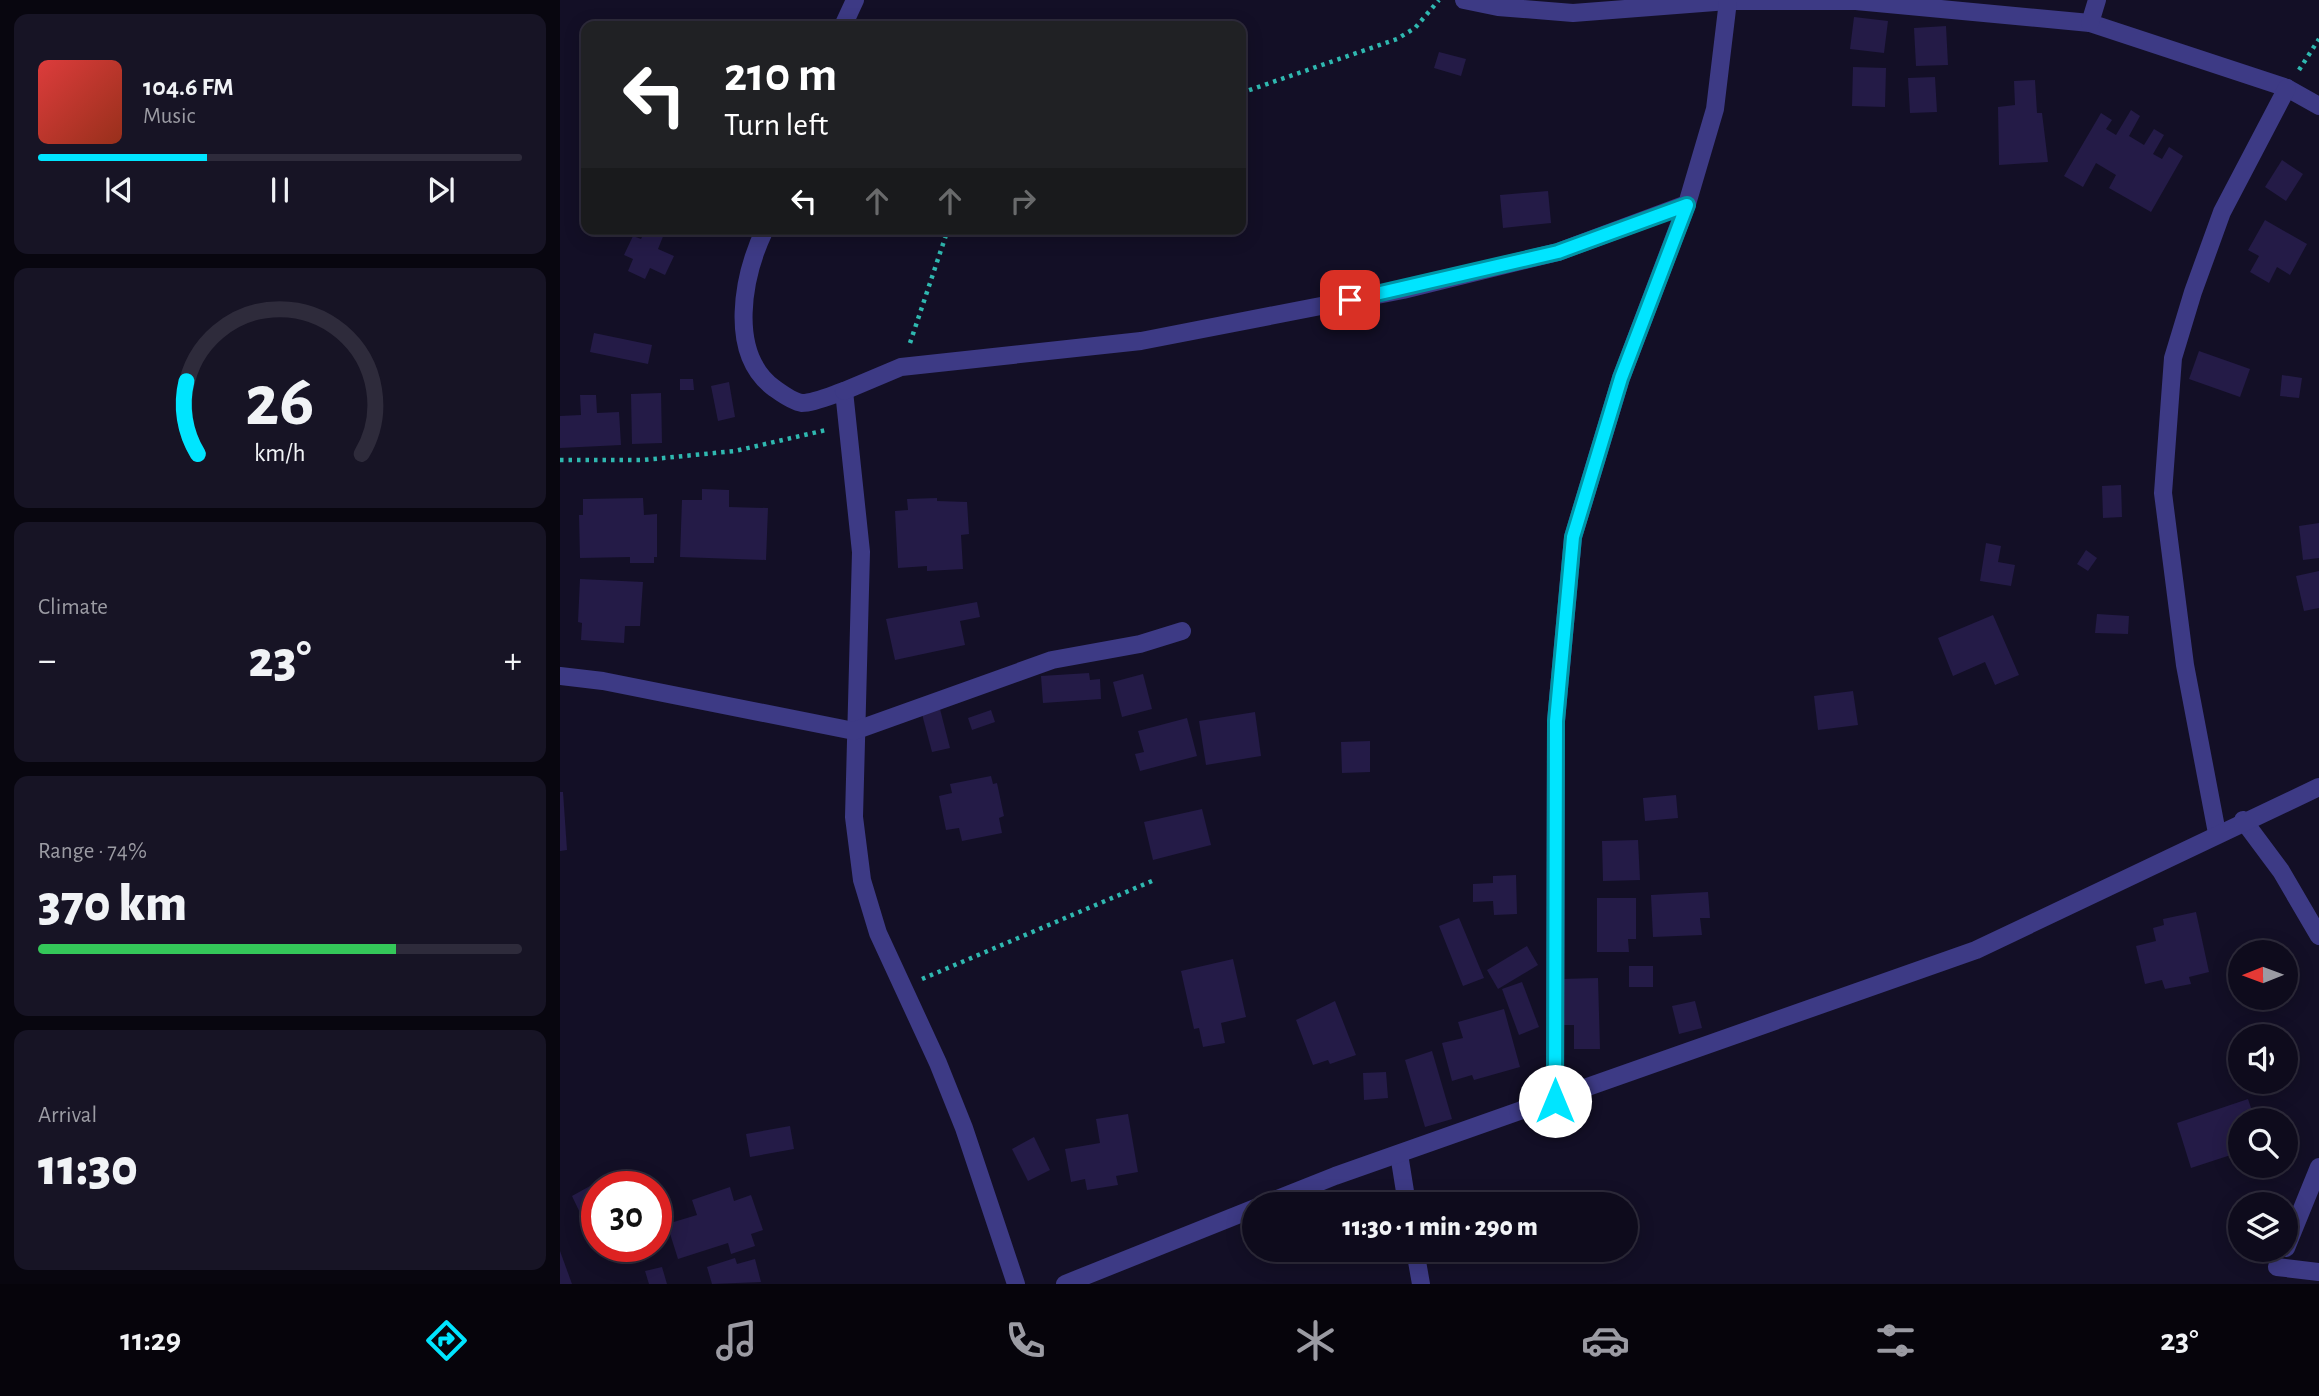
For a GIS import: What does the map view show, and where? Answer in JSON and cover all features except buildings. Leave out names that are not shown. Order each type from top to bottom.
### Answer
[{"type":"street","points":[[845,21],[855,0]]},
{"type":"street","points":[[1464,0],[1498,7],[1728,1],[1856,1],[2090,23],[2287,88],[2319,106]]},
{"type":"street","points":[[2090,23],[2097,0]]},
{"type":"street","points":[[1555,1101],[1556,721],[1573,537],[1621,378],[1687,205],[1715,109],[1728,1]]},
{"type":"street","points":[[2217,833],[2185,665],[2163,492],[2173,358],[2222,212],[2287,88]]},
{"type":"street","points":[[763,235],[746,280],[744,326],[751,361],[763,380],[781,394],[802,403],[844,391],[901,367],[1141,341],[1403,290],[1558,252],[1687,205]]},
{"type":"street","points":[[844,391],[861,552],[855,817],[862,880],[878,933],[938,1063],[964,1128],[1016,1284]]},
{"type":"street","points":[[560,676],[603,681],[855,731],[1052,660],[1140,644],[1182,631]]},
{"type":"street","points":[[1297,1192],[1976,950],[2096,896],[2243,820],[2319,787]]},
{"type":"street","points":[[2243,820],[2281,871],[2319,936]]},
{"type":"street","points":[[1399,1154],[1406,1192]]},
{"type":"street","points":[[2298,1218],[2319,1167]]},
{"type":"street","points":[[1065,1284],[1242,1213]]},
{"type":"street","points":[[1417,1262],[1421,1284]]},
{"type":"street","points":[[2269,1284],[2279,1262]]},
{"type":"street","points":[[2277,1267],[2319,1272]]},
{"type":"path","points":[[1246,91],[1397,38],[1415,28],[1438,0]]},
{"type":"path","points":[[2287,88],[2319,39]]},
{"type":"path","points":[[901,367],[933,284],[946,235]]},
{"type":"path","points":[[560,460],[643,460],[734,451],[846,426]]},
{"type":"path","points":[[902,987],[1152,881]]},
{"type":"route","points":[[1350,300],[1403,290],[1558,252],[1687,205],[1621,378],[1573,537],[1556,721],[1555,1101]]}]
